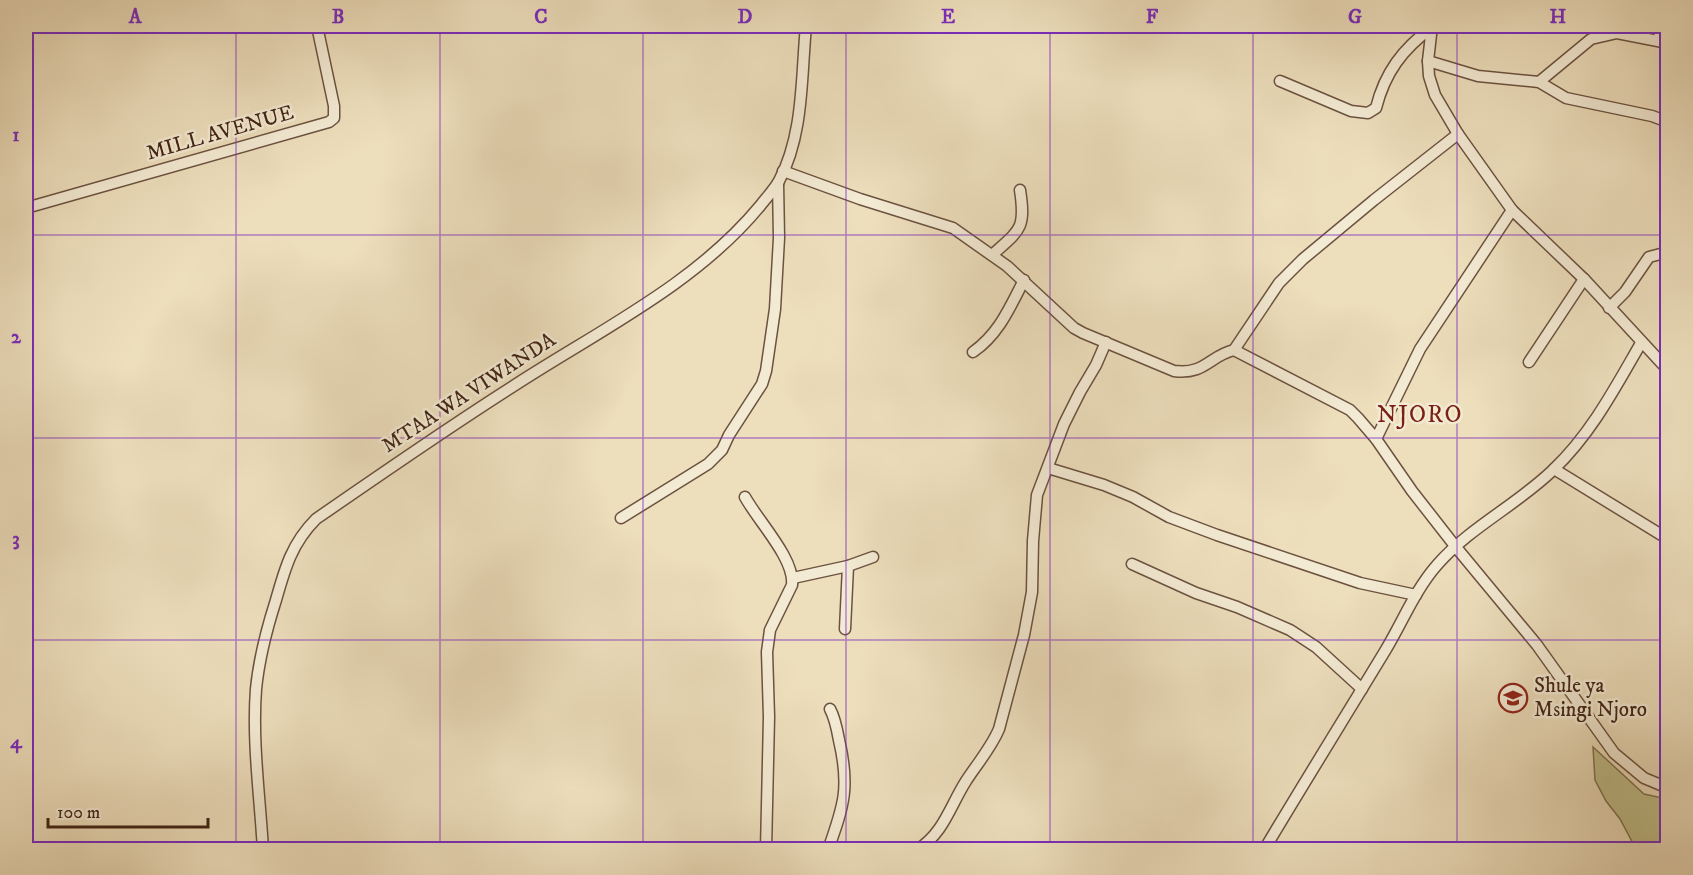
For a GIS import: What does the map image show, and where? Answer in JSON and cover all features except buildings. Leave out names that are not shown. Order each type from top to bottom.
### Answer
[{"type":"street","name":"MILL AVENUE","points":[[26,208],[329,122],[334,118],[334,106],[317,26]]},
{"type":"street","name":"MTAA WA VIWANDA","points":[[263,848],[255,715],[256,687],[267,630],[287,560],[306,530],[316,519],[511,387],[645,304],[740,230],[778,183],[783,171],[799,116],[806,26]]},
{"type":"street","points":[[1539,82],[1591,39],[1617,33],[1663,42],[1660,26]]},
{"type":"street","points":[[1431,27],[1429,76],[1435,94],[1458,134],[1512,210],[1584,279],[1668,370]]},
{"type":"street","points":[[1280,81],[1351,111],[1368,113],[1377,108],[1380,93],[1402,53],[1431,27]]},
{"type":"street","points":[[1428,61],[1478,76],[1500,80],[1539,82],[1566,98],[1668,122]]},
{"type":"street","points":[[783,171],[860,199],[953,228],[1024,280],[1074,328],[1174,371],[1189,372],[1201,369],[1234,350],[1280,283],[1303,259],[1458,134]]},
{"type":"street","points":[[621,518],[708,464],[722,450],[762,384],[775,309],[779,238],[778,183]]},
{"type":"street","points":[[992,255],[1009,240],[1022,223],[1024,217],[1020,190]]},
{"type":"street","points":[[1376,439],[1420,349],[1512,210]]},
{"type":"street","points":[[1609,308],[1625,292],[1649,257],[1668,252]]},
{"type":"street","points":[[1529,362],[1584,279]]},
{"type":"street","points":[[973,352],[984,345],[998,330],[1024,280]]},
{"type":"street","points":[[917,849],[938,833],[964,783],[999,729],[1024,635],[1030,603],[1037,495],[1064,424],[1106,342]]},
{"type":"street","points":[[1264,849],[1435,567],[1455,546],[1530,490],[1554,469],[1586,434],[1641,343]]},
{"type":"street","points":[[1234,350],[1350,410],[1376,439],[1412,491],[1455,546],[1537,645],[1614,753],[1644,778],[1668,788]]},
{"type":"street","points":[[1048,468],[1104,484],[1170,517],[1217,535],[1360,583],[1416,595]]},
{"type":"street","points":[[1554,469],[1668,538]]},
{"type":"street","points":[[745,497],[776,543],[793,578],[789,592],[770,630],[767,652],[769,717],[766,849]]},
{"type":"street","points":[[793,578],[849,566],[873,557]]},
{"type":"street","points":[[1132,564],[1196,593],[1237,607],[1290,630],[1316,647],[1362,689]]},
{"type":"street","points":[[845,629],[849,566]]},
{"type":"street","points":[[828,849],[838,822],[846,783],[843,756],[834,716],[830,709]]},
{"type":"shaded area","points":[[1593,747],[1644,794],[1667,799],[1667,849],[1636,849],[1595,780]]},
{"type":"place","name":"Shule ya Msingi Njoro","points":[[1513,698]]},
{"type":"district","name":"NJORO","points":[[1420,415]]}]
